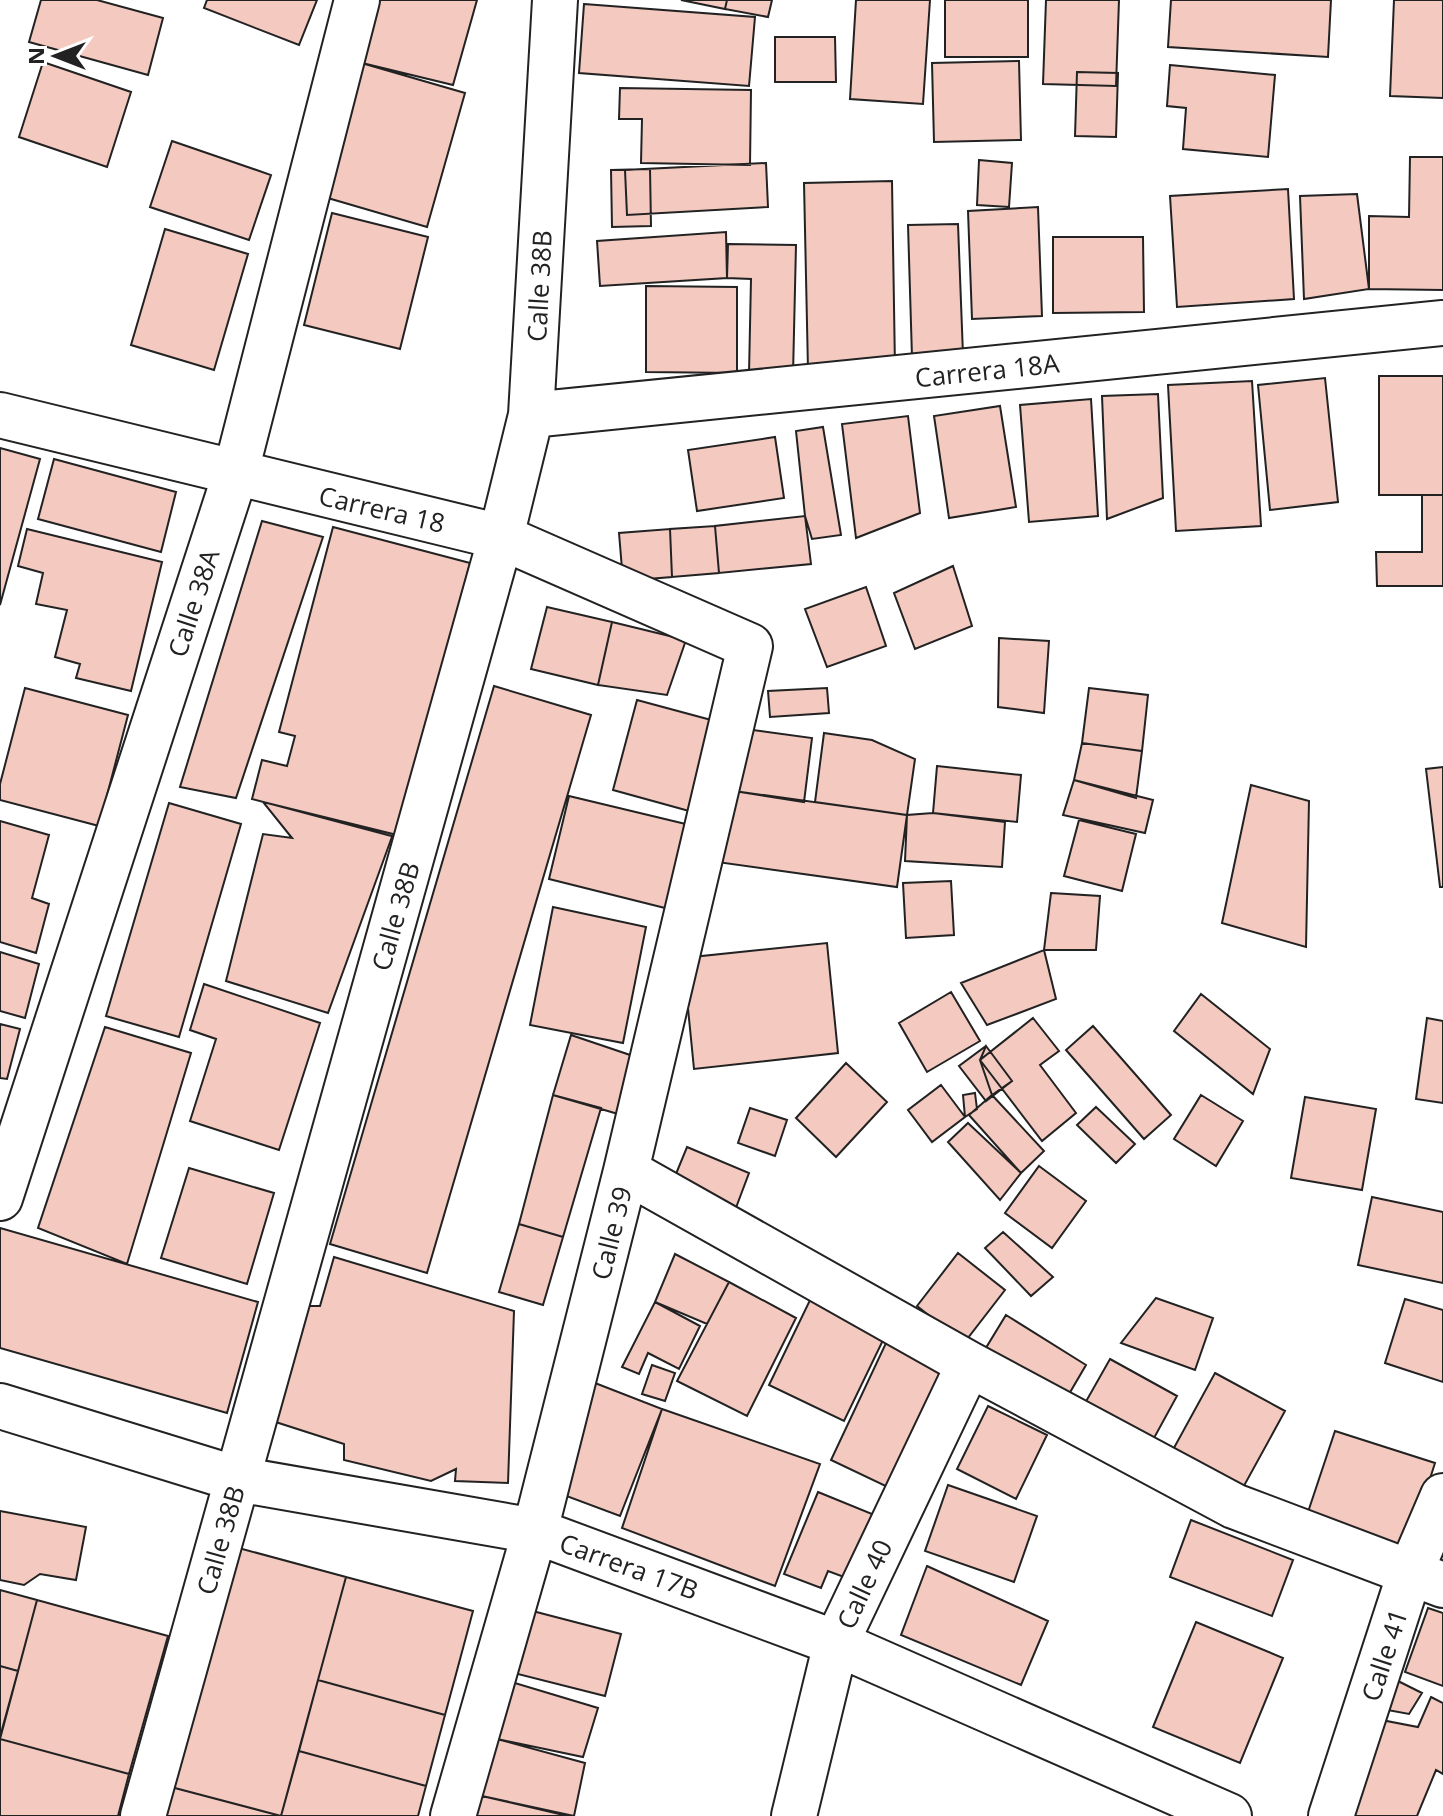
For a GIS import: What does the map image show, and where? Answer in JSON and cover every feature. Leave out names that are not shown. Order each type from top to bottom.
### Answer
[{"type":"street","name":"Calle 38A","points":[[0,1198],[235,475],[357,0]]},
{"type":"street","name":"Calle 38B","points":[[143,1816],[501,537],[531,415],[555,0]]},
{"type":"street","name":"Carrera 18A","points":[[531,415],[1443,323]]},
{"type":"street","name":"Carrera 18","points":[[0,415],[235,475],[501,537],[750,646]]},
{"type":"street","name":"Calle 39","points":[[453,1816],[535,1531],[626,1171],[750,646]]},
{"type":"street","points":[[626,1171],[969,1364],[1234,1506],[1427,1579]]},
{"type":"street","name":"Calle 40","points":[[794,1816],[836,1643],[969,1364]]},
{"type":"street","name":"Carrera 17B","points":[[0,1406],[237,1479],[535,1531],[836,1643],[1229,1816]]},
{"type":"street","name":"Calle 41","points":[[1331,1816],[1427,1579],[1443,1496]]},
{"type":"building","points":[[41,0],[97,0],[163,18],[148,75],[29,42]]},
{"type":"building","points":[[207,0],[317,0],[299,45],[204,8]]},
{"type":"building","points":[[373,0],[477,0],[453,85],[358,62]]},
{"type":"building","points":[[681,0],[727,0],[725,9]]},
{"type":"building","points":[[727,0],[772,0],[768,17],[725,9]]},
{"type":"building","points":[[856,0],[930,0],[923,104],[850,99]]},
{"type":"building","points":[[945,0],[1028,0],[1028,57],[945,57]]},
{"type":"building","points":[[1046,0],[1119,0],[1116,86],[1043,84]]},
{"type":"building","points":[[1171,0],[1331,0],[1328,57],[1168,47]]},
{"type":"building","points":[[1394,0],[1443,0],[1443,98],[1390,96]]},
{"type":"building","points":[[584,4],[755,17],[749,86],[579,73]]},
{"type":"building","points":[[775,37],[835,37],[836,82],[775,82]]},
{"type":"building","points":[[1019,61],[1021,140],[934,142],[932,63]]},
{"type":"building","points":[[43,62],[131,92],[107,167],[19,137]]},
{"type":"building","points":[[358,62],[465,93],[427,227],[321,196]]},
{"type":"building","points":[[1170,65],[1275,75],[1268,157],[1183,149],[1186,108],[1167,106]]},
{"type":"building","points":[[1077,72],[1118,73],[1116,137],[1075,136]]},
{"type":"building","points":[[620,88],[751,90],[750,165],[641,163],[642,119],[619,119]]},
{"type":"building","points":[[172,141],[271,175],[249,240],[150,207]]},
{"type":"building","points":[[1410,157],[1443,157],[1443,290],[1369,289],[1369,216],[1409,217]]},
{"type":"building","points":[[979,160],[1012,163],[1009,207],[977,205]]},
{"type":"building","points":[[766,163],[768,207],[627,215],[625,170]]},
{"type":"building","points":[[650,169],[651,226],[612,227],[611,170]]},
{"type":"building","points":[[892,181],[895,368],[808,370],[804,183]]},
{"type":"building","points":[[1288,189],[1294,299],[1177,307],[1170,196]]},
{"type":"building","points":[[1357,194],[1369,289],[1304,299],[1300,196]]},
{"type":"building","points":[[1038,207],[1042,316],[972,319],[968,211]]},
{"type":"building","points":[[332,213],[428,237],[400,349],[304,325]]},
{"type":"building","points":[[958,224],[963,355],[912,357],[908,225]]},
{"type":"building","points":[[165,229],[248,254],[214,370],[131,345]]},
{"type":"building","points":[[726,232],[727,278],[600,286],[597,241]]},
{"type":"building","points":[[1053,237],[1143,237],[1144,312],[1053,313]]},
{"type":"building","points":[[728,244],[796,245],[793,375],[749,374],[751,279],[727,278]]},
{"type":"building","points":[[646,286],[737,287],[737,373],[646,372]]},
{"type":"building","points":[[1379,376],[1443,376],[1443,495],[1379,495]]},
{"type":"building","points":[[1325,378],[1338,502],[1270,510],[1258,385]]},
{"type":"building","points":[[1252,381],[1261,526],[1176,531],[1168,385]]},
{"type":"building","points":[[1158,394],[1163,498],[1107,519],[1102,396]]},
{"type":"building","points":[[1091,399],[1098,516],[1029,522],[1020,405]]},
{"type":"building","points":[[1000,406],[1016,507],[949,518],[934,416]]},
{"type":"building","points":[[908,416],[920,513],[856,538],[842,424]]},
{"type":"building","points":[[823,427],[841,535],[812,539],[805,516],[796,431]]},
{"type":"building","points":[[775,437],[784,498],[697,511],[688,450]]},
{"type":"building","points":[[0,448],[40,459],[0,605]]},
{"type":"building","points":[[54,459],[176,492],[161,552],[38,519]]},
{"type":"building","points":[[1422,495],[1443,495],[1443,586],[1377,586],[1376,552],[1422,552]]},
{"type":"building","points":[[805,516],[811,564],[719,573],[715,526]]},
{"type":"building","points":[[262,521],[323,537],[236,798],[180,787]]},
{"type":"building","points":[[715,526],[719,573],[672,577],[670,529]]},
{"type":"building","points":[[333,527],[470,563],[399,838],[252,799],[262,760],[287,766],[295,736],[279,732]]},
{"type":"building","points":[[27,529],[162,562],[131,691],[76,678],[80,664],[55,657],[67,610],[36,604],[43,573],[18,566]]},
{"type":"building","points":[[670,529],[672,577],[623,581],[619,533]]},
{"type":"building","points":[[953,566],[972,626],[915,649],[894,593]]},
{"type":"building","points":[[866,587],[886,646],[827,667],[805,609]]},
{"type":"building","points":[[547,607],[612,622],[598,685],[531,669]]},
{"type":"building","points":[[612,622],[686,640],[667,695],[598,685]]},
{"type":"building","points":[[999,638],[1049,641],[1044,713],[998,707]]},
{"type":"building","points":[[494,686],[591,715],[427,1273],[330,1244]]},
{"type":"building","points":[[25,688],[128,715],[99,826],[0,800],[0,784]]},
{"type":"building","points":[[827,688],[829,713],[770,717],[768,691]]},
{"type":"building","points":[[1089,688],[1148,695],[1142,751],[1082,743]]},
{"type":"building","points":[[637,700],[726,724],[700,814],[613,790]]},
{"type":"building","points":[[738,728],[812,738],[804,802],[727,790]]},
{"type":"building","points":[[824,733],[872,740],[915,759],[907,815],[815,802]]},
{"type":"building","points":[[1082,743],[1142,751],[1136,798],[1074,780]]},
{"type":"building","points":[[937,766],[1021,775],[1017,822],[933,813]]},
{"type":"building","points":[[1443,767],[1443,887],[1440,887],[1426,769]]},
{"type":"building","points":[[1074,780],[1153,800],[1145,833],[1063,815]]},
{"type":"building","points":[[1251,785],[1309,801],[1306,947],[1222,923]]},
{"type":"building","points":[[727,790],[907,815],[897,887],[717,862]]},
{"type":"building","points":[[569,796],[694,826],[673,910],[549,879]]},
{"type":"building","points":[[263,802],[393,834],[328,1013],[226,981],[263,834],[292,838]]},
{"type":"building","points":[[169,803],[241,824],[179,1037],[106,1016]]},
{"type":"building","points":[[933,813],[1005,822],[1002,867],[905,861],[907,815]]},
{"type":"building","points":[[1079,820],[1136,834],[1122,891],[1064,876]]},
{"type":"building","points":[[0,821],[49,835],[32,898],[49,904],[36,953],[0,942]]},
{"type":"building","points":[[951,881],[954,935],[906,938],[903,883]]},
{"type":"building","points":[[1051,893],[1100,896],[1096,950],[1044,950]]},
{"type":"building","points":[[553,907],[646,927],[623,1043],[530,1025]]},
{"type":"building","points":[[827,943],[838,1053],[694,1069],[683,958]]},
{"type":"building","points":[[1044,950],[1056,999],[987,1025],[961,983]]},
{"type":"building","points":[[0,952],[39,964],[25,1018],[0,1011]]},
{"type":"building","points":[[204,984],[320,1023],[279,1150],[190,1121],[216,1039],[190,1030]]},
{"type":"building","points":[[951,992],[980,1041],[927,1072],[899,1023]]},
{"type":"building","points":[[1201,994],[1270,1049],[1253,1094],[1174,1031]]},
{"type":"building","points":[[1033,1018],[1059,1051],[1040,1065],[1076,1113],[1042,1141],[980,1060]]},
{"type":"building","points":[[1427,1018],[1443,1021],[1443,1103],[1416,1099]]},
{"type":"building","points":[[0,1024],[20,1029],[7,1079],[0,1078]]},
{"type":"building","points":[[1093,1026],[1171,1115],[1144,1139],[1066,1050]]},
{"type":"building","points":[[105,1027],[191,1053],[127,1264],[38,1228]]},
{"type":"building","points":[[571,1035],[636,1057],[618,1114],[553,1095]]},
{"type":"building","points":[[986,1046],[1012,1081],[992,1095],[980,1060]]},
{"type":"building","points":[[986,1046],[1012,1081],[986,1101],[959,1066]]},
{"type":"building","points":[[846,1063],[887,1102],[836,1157],[796,1118]]},
{"type":"building","points":[[941,1085],[965,1117],[932,1142],[908,1110]]},
{"type":"building","points":[[975,1093],[977,1109],[965,1117],[963,1095]]},
{"type":"building","points":[[553,1095],[601,1108],[563,1237],[519,1224]]},
{"type":"building","points":[[992,1095],[1044,1151],[1021,1173],[969,1115]]},
{"type":"building","points":[[1201,1095],[1243,1121],[1216,1166],[1174,1139]]},
{"type":"building","points":[[1305,1097],[1376,1109],[1362,1190],[1291,1178]]},
{"type":"building","points":[[1096,1107],[1135,1144],[1116,1163],[1077,1125]]},
{"type":"building","points":[[750,1108],[787,1120],[775,1156],[738,1143]]},
{"type":"building","points":[[968,1123],[1021,1173],[1000,1200],[948,1142]]},
{"type":"building","points":[[687,1147],[749,1173],[734,1213],[671,1186]]},
{"type":"building","points":[[1039,1166],[1086,1201],[1052,1248],[1005,1213]]},
{"type":"building","points":[[189,1168],[274,1193],[247,1284],[161,1258]]},
{"type":"building","points":[[1372,1197],[1443,1212],[1443,1283],[1358,1265]]},
{"type":"building","points":[[519,1224],[563,1237],[543,1305],[499,1292]]},
{"type":"building","points":[[0,1228],[258,1302],[227,1413],[0,1348]]},
{"type":"building","points":[[1003,1232],[1053,1277],[1031,1296],[985,1248]]},
{"type":"building","points":[[958,1253],[1005,1290],[964,1343],[917,1306]]},
{"type":"building","points":[[675,1254],[729,1282],[707,1324],[655,1302]]},
{"type":"building","points":[[334,1257],[514,1311],[508,1483],[455,1481],[456,1469],[431,1481],[344,1460],[344,1444],[257,1416],[291,1306],[320,1306]]},
{"type":"building","points":[[729,1282],[796,1318],[747,1416],[677,1381]]},
{"type":"building","points":[[811,1298],[886,1334],[844,1421],[769,1385]]},
{"type":"building","points":[[1156,1298],[1213,1318],[1195,1370],[1121,1343]]},
{"type":"building","points":[[1405,1299],[1443,1310],[1443,1382],[1385,1363]]},
{"type":"building","points":[[655,1302],[700,1326],[679,1369],[648,1353],[639,1374],[622,1367]]},
{"type":"building","points":[[1006,1315],[1086,1365],[1062,1406],[981,1356]]},
{"type":"building","points":[[886,1343],[951,1373],[896,1491],[831,1460]]},
{"type":"building","points":[[1110,1359],[1177,1396],[1148,1449],[1080,1412]]},
{"type":"building","points":[[652,1365],[675,1373],[665,1401],[642,1394]]},
{"type":"building","points":[[1215,1373],[1285,1411],[1234,1504],[1164,1466]]},
{"type":"building","points":[[595,1383],[662,1409],[620,1516],[553,1491]]},
{"type":"building","points":[[988,1406],[1047,1435],[1016,1499],[957,1469]]},
{"type":"building","points":[[662,1409],[820,1464],[775,1586],[622,1528]]},
{"type":"building","points":[[1335,1431],[1435,1463],[1407,1551],[1306,1518]]},
{"type":"building","points":[[948,1485],[1037,1516],[1014,1582],[925,1551]]},
{"type":"building","points":[[818,1492],[877,1516],[852,1580],[828,1571],[821,1588],[784,1574]]},
{"type":"building","points":[[0,1511],[86,1527],[76,1580],[40,1574],[24,1585],[0,1580]]},
{"type":"building","points":[[1191,1520],[1293,1560],[1272,1616],[1170,1577]]},
{"type":"building","points":[[235,1547],[346,1577],[281,1816],[171,1787]]},
{"type":"building","points":[[927,1566],[1048,1621],[1021,1685],[901,1635]]},
{"type":"building","points":[[346,1577],[473,1611],[445,1715],[318,1680]]},
{"type":"building","points":[[0,1590],[37,1600],[18,1671],[0,1666]]},
{"type":"building","points":[[37,1600],[168,1636],[129,1774],[0,1739]]},
{"type":"building","points":[[521,1608],[621,1634],[605,1696],[506,1671]]},
{"type":"building","points":[[1428,1608],[1443,1613],[1443,1686],[1405,1672]]},
{"type":"building","points":[[1196,1622],[1283,1658],[1240,1763],[1153,1727]]},
{"type":"building","points":[[0,1666],[18,1671],[0,1737]]},
{"type":"building","points":[[1390,1677],[1422,1693],[1409,1714],[1382,1709]]},
{"type":"building","points":[[318,1680],[445,1715],[426,1786],[299,1751]]},
{"type":"building","points":[[508,1681],[598,1708],[583,1757],[497,1739]]},
{"type":"building","points":[[1431,1697],[1443,1703],[1443,1774],[1436,1770],[1417,1816],[1341,1816],[1376,1719],[1418,1727]]},
{"type":"building","points":[[0,1739],[129,1774],[118,1816],[0,1816]]},
{"type":"building","points":[[497,1739],[585,1763],[574,1816],[482,1796]]},
{"type":"building","points":[[299,1751],[426,1786],[418,1816],[281,1816]]},
{"type":"building","points":[[171,1787],[281,1816],[163,1816]]},
{"type":"building","points":[[482,1796],[568,1816],[476,1816]]}]
